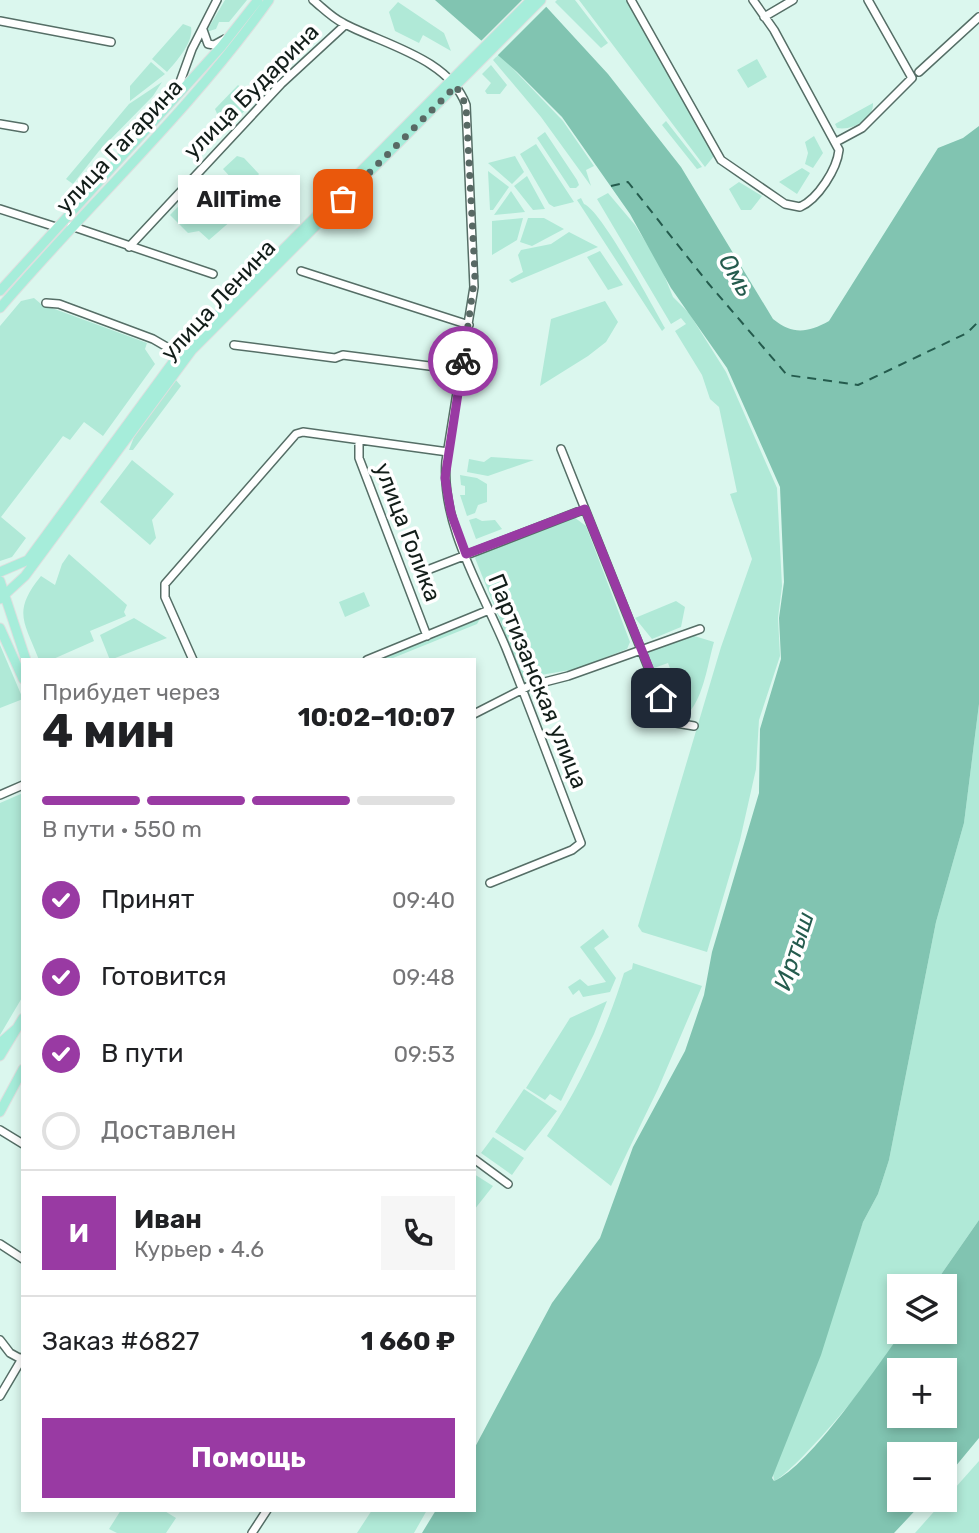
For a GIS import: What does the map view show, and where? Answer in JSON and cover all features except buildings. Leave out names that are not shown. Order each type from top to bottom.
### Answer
[{"type":"main road","points":[[471,64],[531,0]]},
{"type":"main road","points":[[471,64],[541,0]]},
{"type":"main road","name":"улица Гагарина","points":[[0,291],[176,93],[262,2]]},
{"type":"main road","name":"улица Гагарина","points":[[0,308],[216,68],[262,2]]},
{"type":"main road","name":"улица Ленина","points":[[3,597],[34,564],[192,350],[471,64]]},
{"type":"main road","name":"улица Ленина","points":[[0,572],[28,560],[179,354],[453,83]]},
{"type":"main road","points":[[0,581],[3,597],[25,658]]},
{"type":"main road","points":[[0,628],[21,675]]},
{"type":"main road","points":[[0,1056],[21,1021]]},
{"type":"main road","points":[[0,1042],[16,1029]]},
{"type":"main road","points":[[0,1109],[21,1072]]},
{"type":"street","points":[[176,93],[217,0]]},
{"type":"street","points":[[313,0],[345,24],[416,57],[453,83]]},
{"type":"street","points":[[631,0],[721,160],[785,204],[800,207],[814,198],[836,164],[839,150],[753,0]]},
{"type":"street","points":[[764,17],[793,0]]},
{"type":"street","points":[[836,142],[862,128],[912,78],[868,0]]},
{"type":"street","points":[[919,72],[979,18]]},
{"type":"street","points":[[207,20],[203,36],[210,44],[222,42],[237,28]]},
{"type":"street","points":[[0,21],[111,42]]},
{"type":"street","name":"улица Бударина","points":[[129,247],[281,84],[345,24]]},
{"type":"street","name":"Партизанская улица","points":[[453,83],[463,96],[467,116],[475,275],[448,452],[445,489],[466,554],[523,689],[581,843],[572,850],[491,883]]},
{"type":"street","points":[[0,124],[24,128]]},
{"type":"street","points":[[0,209],[56,227]]},
{"type":"street","points":[[71,226],[213,274]]},
{"type":"street","points":[[301,271],[345,288],[469,325]]},
{"type":"street","points":[[46,303],[59,304],[153,339],[179,354]]},
{"type":"street","points":[[234,345],[445,368]]},
{"type":"street","points":[[192,658],[165,597],[165,584],[296,433],[448,452]]},
{"type":"street","name":"улица Голика","points":[[359,440],[359,458],[427,636]]},
{"type":"street","points":[[561,449],[670,722],[694,726]]},
{"type":"street","points":[[430,569],[585,509]]},
{"type":"street","points":[[372,658],[489,610]]},
{"type":"street","points":[[476,713],[523,689],[700,629]]},
{"type":"street","points":[[0,795],[21,786]]},
{"type":"street","points":[[0,1130],[21,1143]]},
{"type":"street","points":[[476,1160],[508,1184]]},
{"type":"street","points":[[0,1244],[21,1258]]},
{"type":"street","points":[[0,1340],[10,1353],[21,1358]]},
{"type":"street","points":[[0,1396],[21,1360]]},
{"type":"street","points":[[252,1533],[266,1512]]},
{"type":"shaded area","points":[[225,0],[247,0],[229,22],[219,22],[216,29],[206,32]]},
{"type":"shaded area","points":[[575,0],[608,43],[601,48],[555,2]]},
{"type":"shaded area","points":[[579,0],[626,0],[714,156],[705,167]]},
{"type":"shaded area","points":[[398,2],[444,33],[451,51],[423,35],[419,43],[395,31],[389,12]]},
{"type":"shaded area","points":[[183,24],[191,27],[188,44],[167,72],[152,59]]},
{"type":"shaded area","points":[[499,54],[563,121],[594,166],[586,170],[591,186],[541,117],[493,60]]},
{"type":"shaded area","points":[[757,59],[767,77],[748,88],[737,70]]},
{"type":"shaded area","points":[[151,62],[165,74],[130,101],[130,86]]},
{"type":"shaded area","points":[[491,65],[507,85],[500,94],[487,94],[485,91],[491,83],[482,74]]},
{"type":"shaded area","points":[[162,82],[153,96],[99,151],[73,184],[66,179],[129,104]]},
{"type":"shaded area","points":[[238,85],[255,100],[228,128],[221,123],[215,109]]},
{"type":"shaded area","points":[[873,103],[870,114],[861,123],[850,128],[837,128],[835,124]]},
{"type":"shaded area","points":[[666,121],[702,167],[697,169],[662,125]]},
{"type":"shaded area","points":[[545,132],[577,180],[579,185],[576,188],[570,188],[537,138]]},
{"type":"shaded area","points":[[814,136],[823,153],[813,168],[805,164],[808,153],[805,142]]},
{"type":"shaded area","points":[[536,144],[574,202],[554,207],[549,204],[520,154]]},
{"type":"shaded area","points":[[237,156],[244,158],[259,174],[255,179],[234,181],[223,169]]},
{"type":"shaded area","points":[[515,156],[524,172],[512,184],[488,163]]},
{"type":"shaded area","points":[[802,168],[810,173],[797,194],[779,182]]},
{"type":"shaded area","points":[[488,171],[509,187],[493,210],[490,210]]},
{"type":"shaded area","points":[[209,175],[239,203],[228,215],[232,220],[209,240],[199,231],[188,233],[170,215]]},
{"type":"shaded area","points":[[527,176],[545,209],[533,210],[514,186]]},
{"type":"shaded area","points":[[739,182],[762,196],[751,210],[741,210],[729,189]]},
{"type":"shaded area","points":[[511,191],[525,212],[494,215]]},
{"type":"shaded area","points":[[608,193],[635,225],[660,265],[673,297],[689,313],[726,372],[777,488],[782,586],[778,618],[780,656],[759,720],[756,769],[740,840],[707,952],[642,932],[638,926],[721,647],[752,559],[730,494],[737,492],[719,407],[710,399],[702,375],[675,331],[686,324],[681,318],[671,324],[597,199]]},
{"type":"shaded area","points":[[581,198],[602,223],[626,260],[665,328],[662,331],[577,200]]},
{"type":"shaded area","points":[[523,218],[517,240],[492,255],[492,221]]},
{"type":"shaded area","points":[[528,218],[544,218],[564,229],[532,246],[520,242]]},
{"type":"shaded area","points":[[569,232],[598,247],[512,283],[509,280],[523,272],[518,255],[521,250],[551,244]]},
{"type":"shaded area","points":[[600,251],[623,285],[608,290],[587,257]]},
{"type":"shaded area","points":[[34,298],[41,304],[147,343],[145,349],[155,364],[103,436],[84,422],[70,440],[63,436],[1,517],[26,538],[12,557],[0,561],[0,326],[21,301]]},
{"type":"shaded area","points":[[605,301],[618,322],[606,342],[540,386],[551,319]]},
{"type":"shaded area","points":[[175,379],[181,386],[133,450],[129,450],[134,437]]},
{"type":"shaded area","points":[[491,457],[534,460],[488,476],[467,472],[469,459],[484,462]]},
{"type":"shaded area","points":[[132,460],[174,494],[152,520],[156,538],[150,545],[100,502]]},
{"type":"shaded area","points":[[460,475],[477,478],[487,484],[487,502],[478,505],[475,513],[467,516],[460,495],[465,495],[465,486],[461,485]]},
{"type":"shaded area","points":[[574,517],[586,526],[630,642],[627,649],[576,669],[523,678],[475,558],[479,553]]},
{"type":"shaded area","points":[[476,518],[482,521],[495,520],[502,529],[476,539],[469,520]]},
{"type":"shaded area","points":[[69,554],[127,605],[124,612],[126,616],[90,631],[94,641],[56,658],[38,658],[25,626],[26,599],[41,576],[55,585],[62,564]]},
{"type":"shaded area","points":[[364,592],[370,606],[345,617],[339,602]]},
{"type":"shaded area","points":[[676,601],[685,607],[681,627],[652,639],[635,618]]},
{"type":"shaded area","points":[[134,618],[167,638],[109,658],[100,635]]},
{"type":"shaded area","points":[[480,619],[477,624],[393,658],[384,658]]},
{"type":"shaded area","points":[[691,635],[714,642],[696,702],[682,718],[672,720],[668,707],[682,701],[668,663],[654,668],[647,652]]},
{"type":"shaded area","points":[[0,645],[21,700],[0,708]]},
{"type":"shaded area","points":[[979,704],[979,1220],[941,1274],[887,1274],[887,1344],[895,1345],[821,1437],[774,1481],[773,1473],[863,1222],[878,1194],[889,1160],[936,922],[964,823]]},
{"type":"shaded area","points":[[21,794],[21,999],[0,1035],[0,803]]},
{"type":"shaded area","points":[[603,929],[609,937],[594,948],[616,978],[610,992],[583,997],[579,990],[573,995],[568,987],[580,979],[588,986],[606,982],[580,947]]},
{"type":"shaded area","points":[[633,963],[702,986],[658,1089],[611,1186],[547,1136],[582,1077],[601,1037],[624,973],[632,969]]},
{"type":"shaded area","points":[[607,1001],[561,1101],[550,1094],[545,1100],[526,1088],[570,1018]]},
{"type":"shaded area","points":[[524,1089],[557,1111],[525,1151],[495,1132]]},
{"type":"shaded area","points":[[493,1137],[524,1158],[512,1175],[481,1153]]},
{"type":"shaded area","points":[[476,1175],[493,1186],[476,1207]]},
{"type":"shaded area","points":[[979,1461],[979,1533],[915,1533],[934,1512],[957,1512],[957,1486]]},
{"type":"shaded area","points":[[120,1512],[166,1512],[176,1518],[166,1533],[117,1533],[109,1529]]},
{"type":"shaded area","points":[[371,1512],[426,1512],[414,1533],[357,1533]]},
{"type":"water","points":[[435,0],[540,0],[608,74],[681,167],[773,319],[794,330],[807,330],[829,321],[938,148],[963,138],[979,126],[979,704],[964,823],[936,922],[889,1160],[878,1194],[863,1222],[821,1355],[772,1478],[774,1481],[789,1472],[824,1436],[893,1344],[957,1344],[957,1274],[941,1274],[979,1220],[979,1438],[957,1465],[957,1442],[887,1442],[887,1512],[914,1512],[894,1533],[422,1533],[435,1512],[476,1512],[476,1445],[552,1303],[600,1238],[633,1147],[685,1051],[704,995],[712,952],[759,793],[760,729],[781,659],[779,618],[784,582],[780,487],[727,368],[671,288],[630,214],[562,117],[517,72]]},
{"type":"pier","points":[[522,0],[545,0],[549,4],[496,57],[480,42]]},
{"type":"ferry route","points":[[611,186],[628,182],[708,283],[787,375],[858,385],[967,333],[979,321]]},
{"type":"way so far","points":[[343,199],[456,86],[466,105],[475,275],[463,361]]},
{"type":"place","name":"AllTime","points":[[343,199]]},
{"type":"route","points":[[463,361],[446,461],[445,489],[466,554],[585,509],[661,698]]},
{"type":"water label","name":"Омь","points":[[736,275]]},
{"type":"water label","name":"Иртыш","points":[[794,951]]}]
